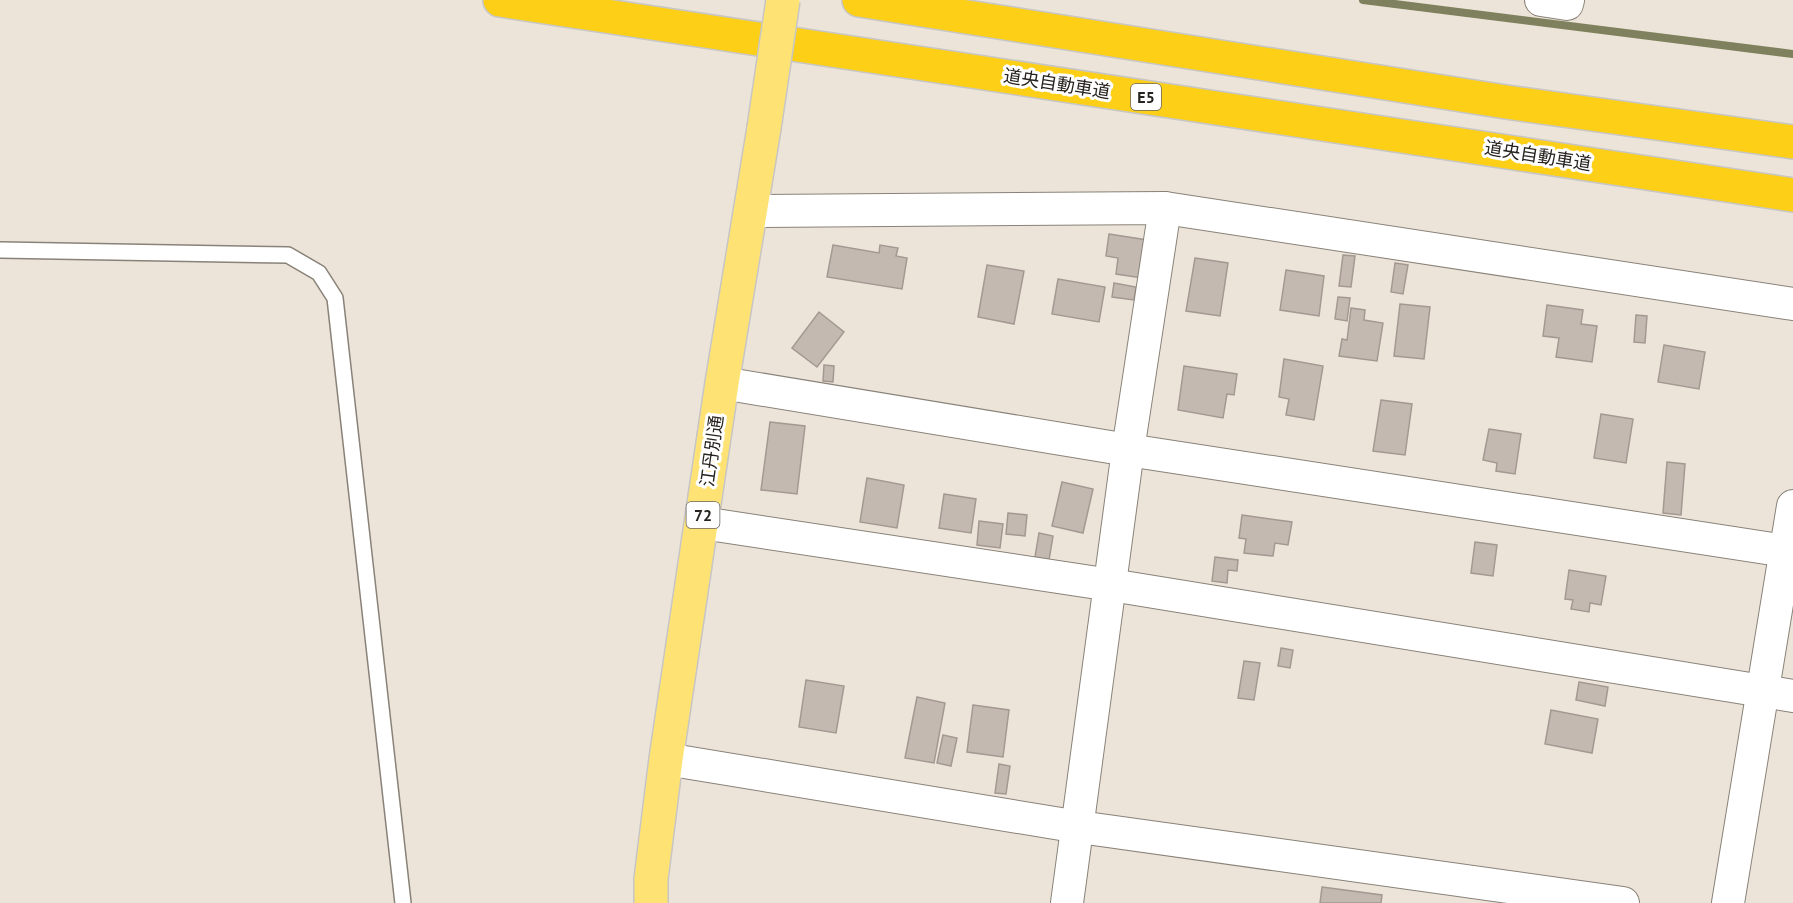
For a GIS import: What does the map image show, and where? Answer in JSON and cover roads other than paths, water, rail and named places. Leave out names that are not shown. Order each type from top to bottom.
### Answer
[{"type":"highway","name":"道央自動車道","points":[[500,0],[1793,195]]},
{"type":"highway","points":[[859,0],[1506,102],[1793,142]]},
{"type":"main road","name":"江丹別通","points":[[651,903],[651,879],[666,759],[722,383],[752,211],[783,0]]},
{"type":"street","points":[[1541,0],[1567,4],[1568,0]]},
{"type":"street","points":[[1067,903],[1128,450],[1165,207]]},
{"type":"street","points":[[752,211],[1165,207],[1793,304]]},
{"type":"street","points":[[722,383],[1128,450],[1786,551]]},
{"type":"street","points":[[1728,903],[1779,694],[1786,551],[1793,507]]},
{"type":"street","points":[[702,523],[1111,585],[1779,694]]},
{"type":"street","points":[[666,759],[1079,827],[1623,903]]},
{"type":"lane","points":[[0,250],[288,255],[318,273],[335,298],[403,903]]},
{"type":"waterway","points":[[1363,0],[1793,54]]}]
